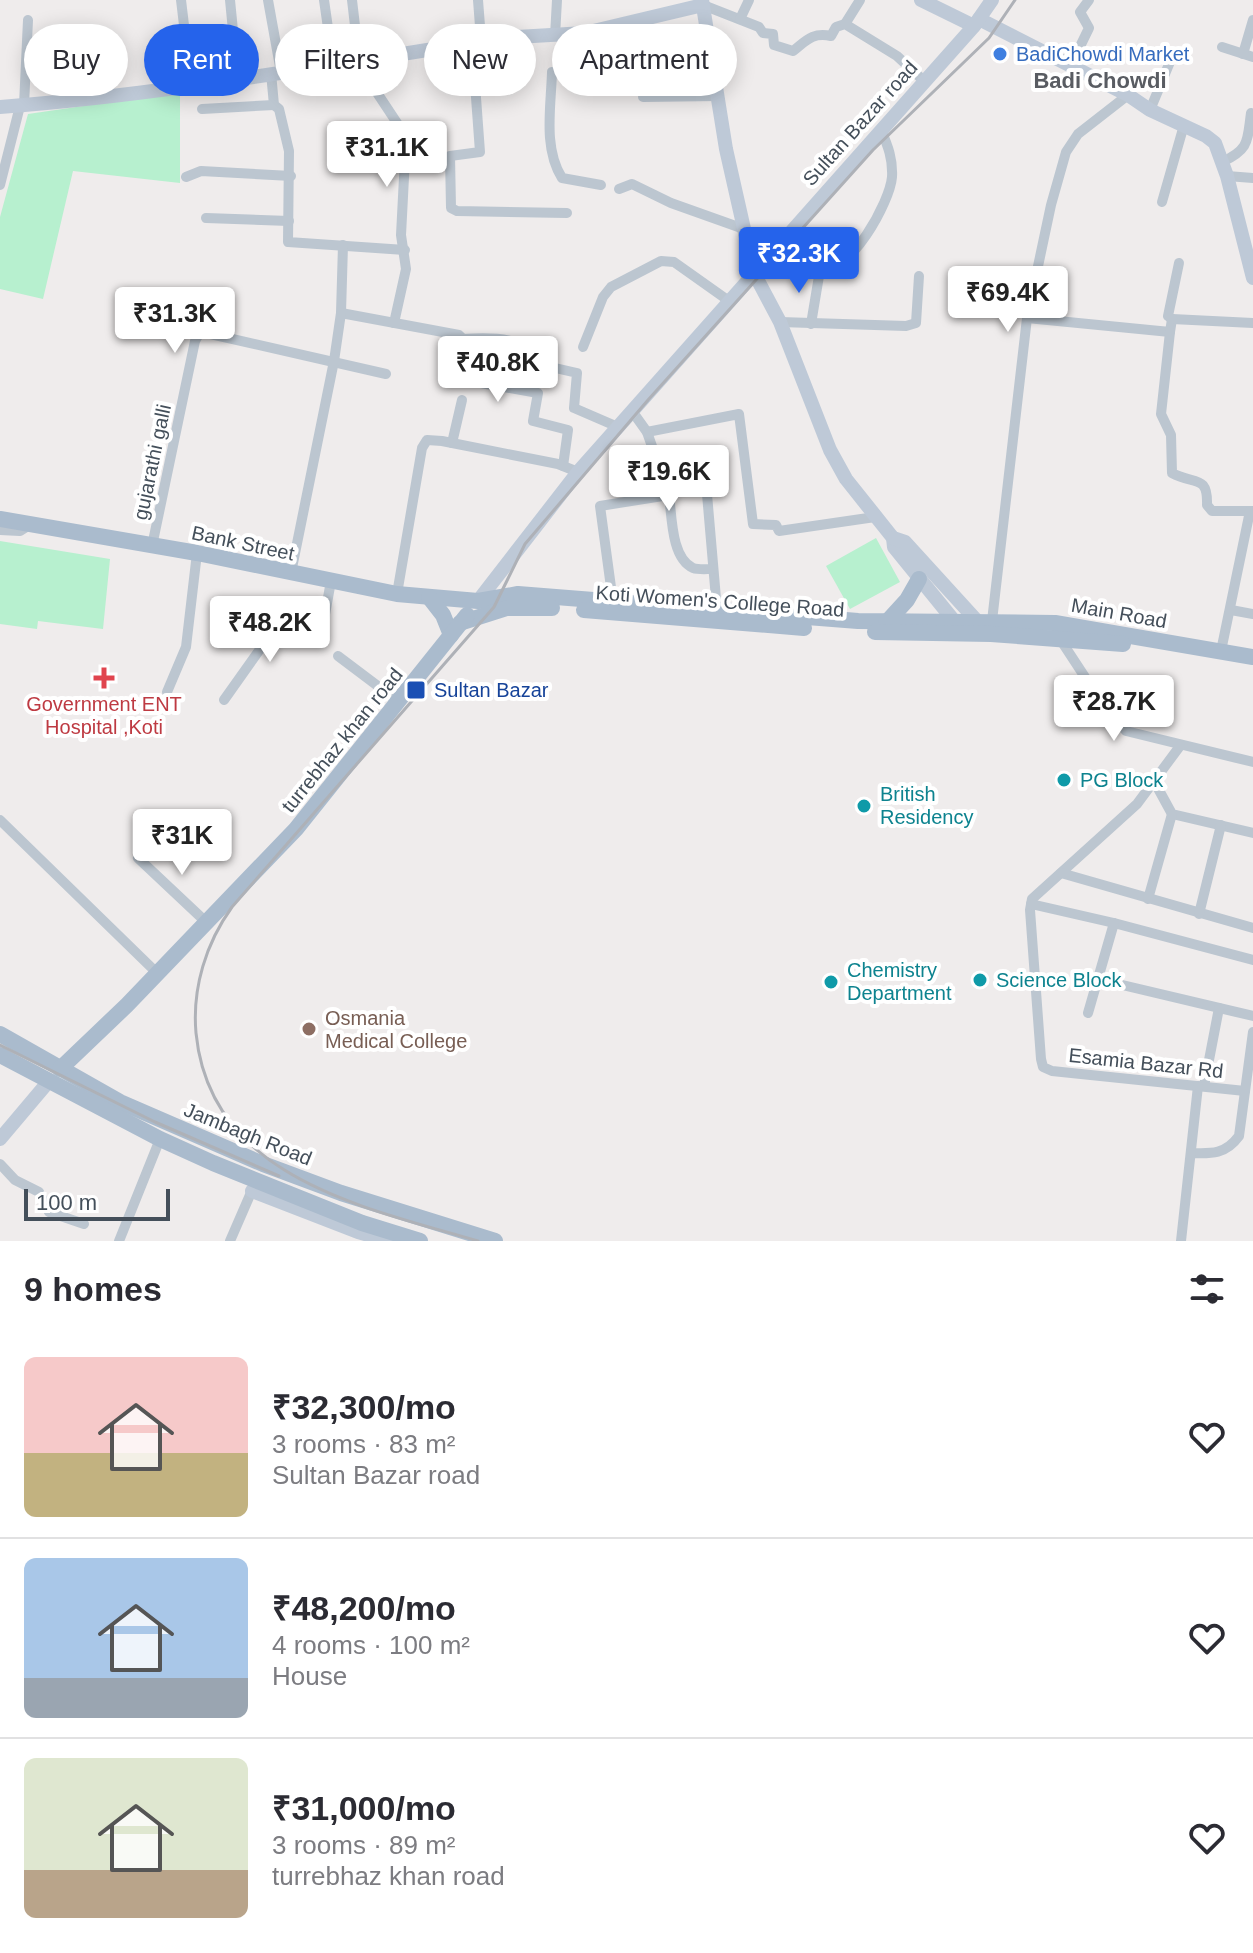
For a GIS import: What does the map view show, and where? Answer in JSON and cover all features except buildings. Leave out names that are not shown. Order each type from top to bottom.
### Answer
[{"type":"main road","points":[[921,0],[1071,65],[1215,143],[1225,169],[1253,278]]},
{"type":"main road","name":"Sultan Bazar road","points":[[478,601],[578,472],[976,22],[992,0]]},
{"type":"main road","points":[[620,24],[702,3],[705,24]]},
{"type":"main road","points":[[0,107],[144,87]]},
{"type":"main road","points":[[717,96],[754,273],[780,322],[830,450],[846,479],[893,538],[905,542],[983,625]]},
{"type":"main road","name":"Bank Street","points":[[0,519],[197,553],[397,594],[478,601]]},
{"type":"main road","points":[[893,538],[894,547],[957,627]]},
{"type":"main road","points":[[886,623],[907,600],[919,579]]},
{"type":"main road","name":"Koti Women's College Road","points":[[478,601],[518,594],[957,627]]},
{"type":"main road","points":[[429,597],[456,629]]},
{"type":"main road","name":"turrebhaz khan road","points":[[55,1075],[127,1005],[296,829],[478,601]]},
{"type":"main road","name":"Koti Women's College Road","points":[[456,629],[507,608],[535,606],[899,634],[983,625]]},
{"type":"main road","name":"Main Road","points":[[983,625],[1057,630],[1253,657]]},
{"type":"main road","name":"Main Road","points":[[1057,630],[1253,667]]},
{"type":"main road","name":"Jambagh Road","points":[[0,1034],[55,1075],[160,1139],[254,1186],[420,1241]]},
{"type":"main road","points":[[0,1055],[55,1075],[0,1139]]},
{"type":"main road","name":"Jambagh Road","points":[[55,1075],[263,1164],[341,1193],[495,1241]]},
{"type":"main road","points":[[254,1186],[356,1236],[389,1241]]},
{"type":"street","points":[[181,0],[184,24]]},
{"type":"street","points":[[230,0],[232,24]]},
{"type":"street","points":[[268,0],[275,34]]},
{"type":"street","points":[[324,0],[326,24]]},
{"type":"street","points":[[352,0],[354,24]]},
{"type":"street","points":[[477,24],[478,0]]},
{"type":"street","points":[[556,24],[557,0]]},
{"type":"street","points":[[740,19],[749,0]]},
{"type":"street","points":[[702,3],[759,27],[763,33],[773,34],[774,45],[793,51],[809,37],[817,34],[831,36],[836,27],[845,24],[860,0]]},
{"type":"street","points":[[1071,65],[1089,28],[1080,12],[1089,0]]},
{"type":"street","points":[[0,185],[22,106],[28,20]]},
{"type":"street","points":[[1222,47],[1248,55],[1253,20]]},
{"type":"street","points":[[845,24],[897,56],[924,81]]},
{"type":"street","points":[[1150,110],[1172,57]]},
{"type":"street","points":[[552,72],[550,142],[553,163],[563,178],[601,185]]},
{"type":"street","points":[[274,105],[275,89]]},
{"type":"street","points":[[983,625],[1027,318],[1051,205],[1066,152],[1078,134],[1128,95]]},
{"type":"street","points":[[380,96],[399,126],[405,158],[401,235],[406,269],[394,323]]},
{"type":"street","points":[[478,96],[480,152],[450,156],[451,208],[457,211],[567,213]]},
{"type":"street","points":[[643,97],[717,96]]},
{"type":"street","points":[[202,109],[274,105],[279,109],[285,127],[291,176],[288,242],[405,250]]},
{"type":"street","points":[[1251,113],[1245,147],[1225,169],[1253,178]]},
{"type":"street","points":[[1162,202],[1184,125]]},
{"type":"street","points":[[777,245],[820,270],[837,268],[852,257],[885,201],[892,181],[892,155],[881,130]]},
{"type":"street","points":[[186,177],[201,171],[291,176]]},
{"type":"street","points":[[619,189],[632,184],[689,211],[744,229]]},
{"type":"street","points":[[206,218],[289,221]]},
{"type":"street","points":[[291,573],[334,361],[341,313],[343,245]]},
{"type":"street","points":[[583,347],[603,297],[611,287],[661,261],[674,262],[729,301]]},
{"type":"street","points":[[1179,263],[1168,316],[1172,319],[1253,323]]},
{"type":"street","points":[[811,324],[820,270]]},
{"type":"street","points":[[780,322],[906,326],[916,323],[919,276]]},
{"type":"street","points":[[341,313],[453,333],[463,339],[485,337],[520,344],[527,350],[529,362],[577,373],[574,408],[618,427]]},
{"type":"street","points":[[1027,318],[1170,332]]},
{"type":"street","points":[[1172,319],[1161,414],[1171,435],[1172,473],[1203,484],[1208,493],[1207,505],[1212,511],[1251,511],[1221,651]]},
{"type":"street","name":"gujarathi galli","points":[[152,546],[197,336],[206,333],[334,361]]},
{"type":"street","points":[[463,339],[456,370],[458,379],[538,393],[533,421],[568,430],[563,466]]},
{"type":"street","points":[[334,361],[386,374]]},
{"type":"street","points":[[452,443],[462,400]]},
{"type":"street","points":[[632,411],[647,432],[669,495],[679,553],[685,562],[696,569],[713,569]]},
{"type":"street","points":[[647,432],[739,414],[753,524],[776,525],[779,531],[875,517]]},
{"type":"street","points":[[397,594],[422,448],[427,440],[563,466],[578,472]]},
{"type":"street","points":[[663,478],[705,471],[717,610]]},
{"type":"street","points":[[613,602],[600,506],[669,495]]},
{"type":"street","points":[[0,530],[20,531],[31,524]]},
{"type":"street","points":[[167,692],[186,647],[197,553]]},
{"type":"street","points":[[224,700],[280,621],[291,619],[320,642],[331,581]]},
{"type":"street","points":[[1231,610],[1253,614]]},
{"type":"street","points":[[1057,630],[1100,700],[1126,731],[1253,762]]},
{"type":"street","points":[[338,656],[399,702]]},
{"type":"street","points":[[1180,746],[1137,804],[1034,895],[1031,904],[1253,960]]},
{"type":"street","points":[[1148,899],[1172,814],[1154,781]]},
{"type":"street","points":[[1172,814],[1253,833]]},
{"type":"street","points":[[1,824],[157,973]]},
{"type":"street","points":[[1199,914],[1221,825]]},
{"type":"street","points":[[157,832],[138,858],[206,922]]},
{"type":"street","points":[[1061,873],[1253,928]]},
{"type":"street","name":"Esamia Bazar Rd","points":[[1031,904],[1043,1067],[1052,1071],[1245,1091]]},
{"type":"street","points":[[1088,1013],[1114,923]]},
{"type":"street","points":[[1097,979],[1253,1016]]},
{"type":"street","points":[[1181,1241],[1201,1086],[1219,1008]]},
{"type":"street","points":[[1191,1153],[1212,1154],[1232,1146],[1248,1123],[1245,1091],[1253,1032]]},
{"type":"street","points":[[119,1241],[160,1139]]},
{"type":"street","points":[[0,1164],[15,1180],[39,1192],[49,1212],[84,1224]]},
{"type":"street","points":[[230,1241],[254,1186]]},
{"type":"green space","points":[[152,96],[180,96],[180,183],[73,171],[43,299],[0,289],[0,217],[28,114]]},
{"type":"green space","points":[[876,538],[900,582],[850,609],[826,566]]},
{"type":"green space","points":[[0,541],[110,559],[103,629],[38,621],[37,629],[0,624]]},
{"type":"railway","points":[[478,1241],[387,1215],[299,1179],[261,1154],[230,1122],[207,1082],[196,1033],[196,999],[208,951],[232,907],[494,607],[525,544],[648,400],[873,150],[989,38],[1015,0]]},
{"type":"railway","points":[[0,1045],[155,1122],[279,1176]]},
{"type":"place","name":"BadiChowdi Market","points":[[1000,54]]},
{"type":"place","name":"Government ENT Hospital ,Koti","points":[[104,678]]},
{"type":"place","name":"Sultan Bazar","points":[[416,690]]},
{"type":"place","name":"PG Block","points":[[1064,780]]},
{"type":"place","name":"British Residency","points":[[864,806]]},
{"type":"place","name":"Science Block","points":[[980,980]]},
{"type":"place","name":"Chemistry Department","points":[[831,982]]},
{"type":"place","name":"Osmania Medical College","points":[[309,1029]]},
{"type":"district","name":"Badi Chowdi","points":[[1100,80]]}]
